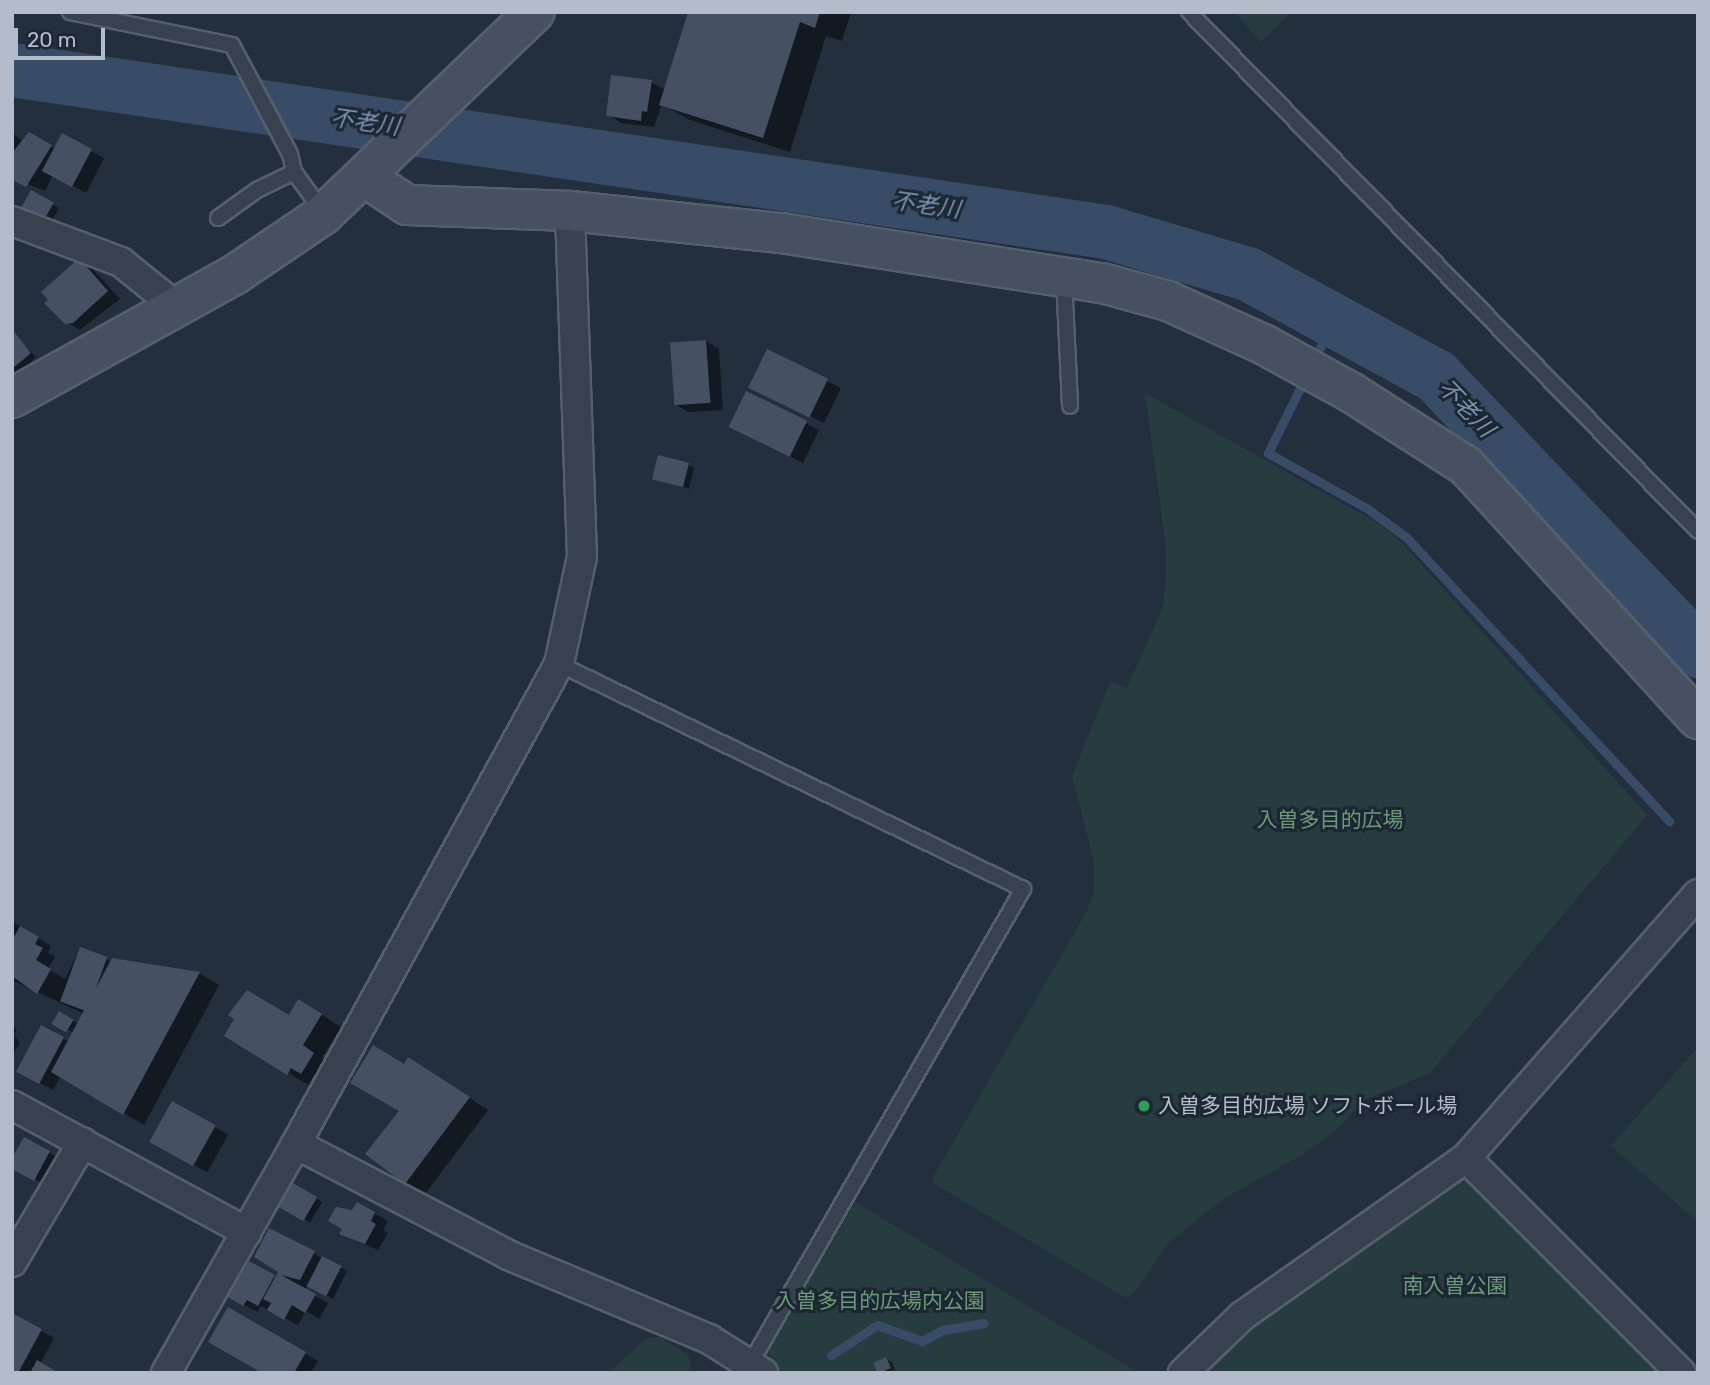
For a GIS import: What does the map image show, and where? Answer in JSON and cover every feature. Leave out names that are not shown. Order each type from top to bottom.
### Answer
[{"type":"street","points":[[12,398],[174,305],[234,275],[324,214],[535,12]]},
{"type":"street","points":[[374,169],[407,205],[570,211],[780,233],[1064,277],[1168,301],[1264,344],[1352,393],[1466,466],[1698,719]]},
{"type":"street","points":[[166,1373],[296,1144],[559,664],[582,557],[570,211]]},
{"type":"street","points":[[12,221],[121,261],[174,305]]},
{"type":"street","points":[[1183,1373],[1242,1316],[1466,1158],[1698,894]]},
{"type":"street","points":[[12,1105],[247,1232]]},
{"type":"street","points":[[12,1262],[83,1142]]},
{"type":"street","points":[[296,1144],[508,1255],[709,1339],[756,1368]]},
{"type":"street","points":[[1466,1158],[1681,1373]]},
{"type":"lane","points":[[70,12],[232,45],[290,154],[294,172],[324,214]]},
{"type":"lane","points":[[1189,12],[1698,531]]},
{"type":"lane","points":[[218,218],[257,190],[294,172]]},
{"type":"lane","points":[[1064,277],[1070,406]]},
{"type":"lane","points":[[559,664],[1023,888],[756,1368]]},
{"type":"green space","points":[[1234,12],[1291,12],[1261,42]]},
{"type":"green space","name":"入曽多目的広場","points":[[1145,393],[1381,525],[1403,544],[1647,815],[1430,1073],[1365,1100],[1335,1131],[1304,1154],[1226,1197],[1168,1243],[1136,1291],[1126,1298],[933,1183],[933,1177],[1086,913],[1094,892],[1094,862],[1072,776],[1110,682],[1127,688],[1163,607],[1166,578],[1166,547]]},
{"type":"green space","points":[[1698,1047],[1698,1222],[1611,1146]]},
{"type":"green space","name":"南入曽公園","points":[[1454,1180],[1477,1184],[1666,1373],[1206,1373],[1221,1350],[1271,1308]]},
{"type":"green space","name":"入曽多目的広場内公園","points":[[855,1202],[1139,1373],[785,1373],[772,1363],[768,1350]]},
{"type":"green space","points":[[660,1337],[689,1356],[692,1373],[608,1373],[647,1338]]},
{"type":"building","points":[[688,12],[820,12],[815,28],[800,22],[763,138],[659,105]]},
{"type":"building","points":[[611,75],[652,80],[647,112],[642,111],[641,121],[606,116]]},
{"type":"building","points":[[29,132],[52,145],[26,187],[12,180],[12,153]]},
{"type":"building","points":[[62,133],[92,149],[72,187],[42,171]]},
{"type":"building","points":[[31,190],[54,203],[43,223],[20,210]]},
{"type":"building","points":[[79,258],[108,291],[73,323],[65,324],[44,303],[48,300],[41,292]]},
{"type":"building","points":[[15,333],[31,353],[12,369],[12,335]]},
{"type":"building","points":[[706,340],[710,403],[674,405],[670,343]]},
{"type":"building","points":[[767,349],[828,379],[809,417],[748,388]]},
{"type":"building","points":[[746,391],[807,421],[790,457],[728,427]]},
{"type":"building","points":[[658,455],[689,463],[683,487],[652,479]]},
{"type":"building","points":[[20,926],[39,937],[35,944],[43,948],[36,960],[51,969],[37,994],[12,976],[12,941]]},
{"type":"building","points":[[80,947],[107,957],[87,1011],[60,1002]]},
{"type":"building","points":[[112,958],[200,972],[123,1115],[51,1072]]},
{"type":"building","points":[[247,990],[289,1015],[298,999],[322,1014],[303,1045],[314,1053],[301,1074],[291,1068],[287,1075],[224,1036],[234,1019],[228,1015]]},
{"type":"building","points":[[59,1011],[74,1020],[66,1033],[51,1024]]},
{"type":"building","points":[[41,1025],[64,1037],[39,1084],[16,1072]]},
{"type":"building","points":[[373,1045],[404,1064],[408,1057],[470,1097],[405,1184],[365,1154],[399,1111],[350,1083]]},
{"type":"building","points":[[172,1101],[216,1125],[193,1166],[149,1142]]},
{"type":"building","points":[[24,1137],[50,1151],[34,1181],[12,1169],[12,1158]]},
{"type":"building","points":[[293,1183],[317,1197],[303,1221],[279,1207]]},
{"type":"building","points":[[357,1202],[375,1212],[371,1221],[376,1224],[365,1244],[339,1234],[342,1229],[328,1221],[336,1207],[352,1210]]},
{"type":"building","points":[[269,1228],[315,1251],[300,1280],[281,1275],[316,1294],[305,1313],[292,1305],[284,1320],[267,1310],[271,1303],[263,1299],[278,1272],[254,1257]]},
{"type":"building","points":[[322,1256],[342,1266],[326,1296],[307,1286]]},
{"type":"building","points":[[249,1261],[275,1275],[258,1306],[247,1300],[243,1306],[228,1297]]},
{"type":"building","points":[[228,1307],[306,1352],[294,1373],[262,1373],[208,1342]]},
{"type":"building","points":[[12,1313],[42,1329],[18,1373],[12,1373]]},
{"type":"building","points":[[886,1357],[891,1368],[878,1373],[873,1363]]},
{"type":"building","points":[[37,1360],[59,1373],[30,1373]]},
{"type":"waterway","name":"不老川","points":[[12,70],[1106,232],[1248,274],[1436,376],[1698,651]]},
{"type":"waterway","points":[[1313,362],[1332,323]]},
{"type":"waterway","points":[[1305,378],[1268,453],[1368,509],[1407,538],[1669,821]]},
{"type":"waterway","points":[[831,1355],[877,1325],[922,1341],[943,1330],[983,1323]]},
{"type":"place","name":"入曽多目的広場 ソフトボール場","points":[[1144,1106]]}]
